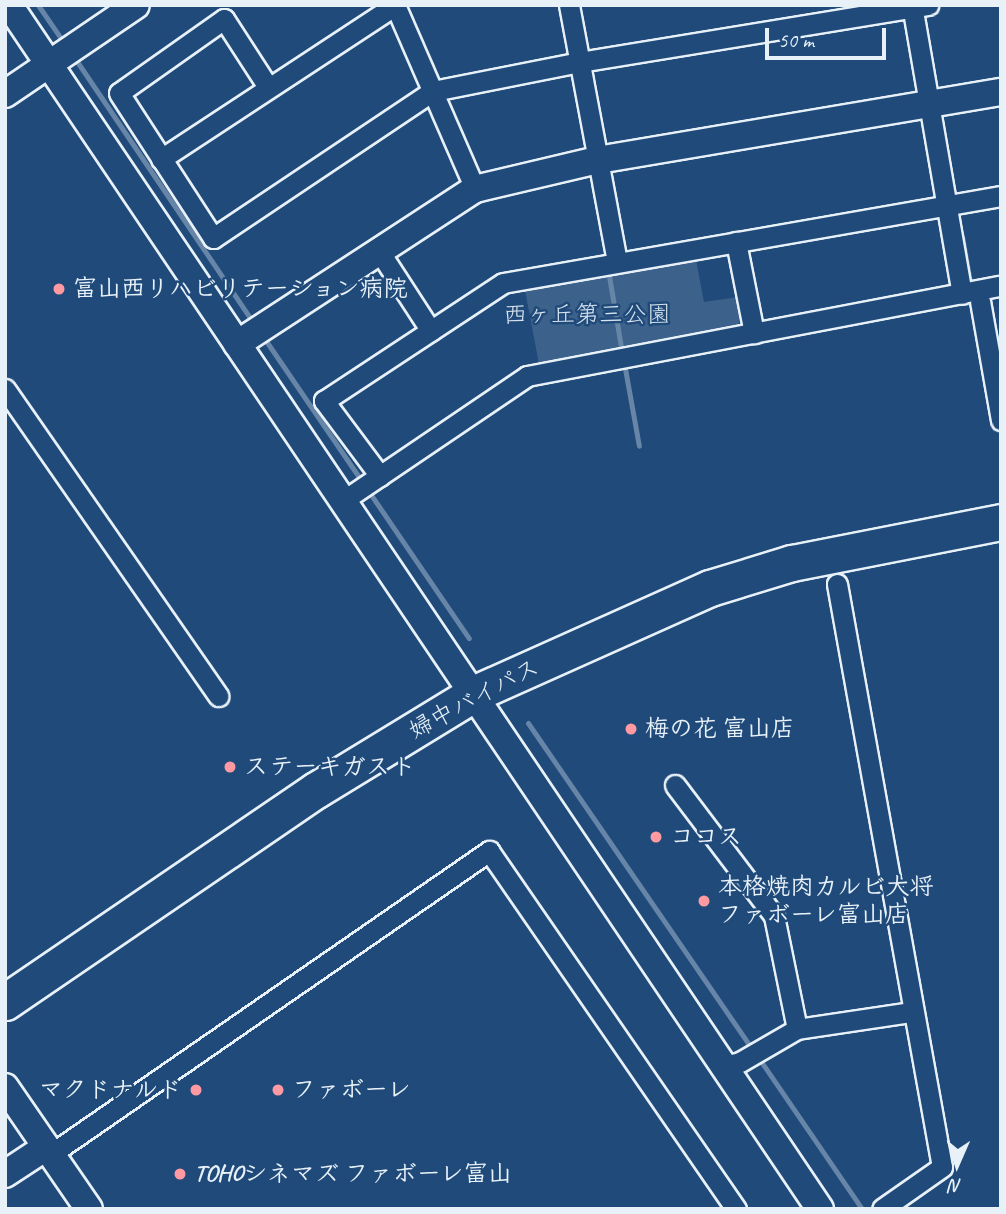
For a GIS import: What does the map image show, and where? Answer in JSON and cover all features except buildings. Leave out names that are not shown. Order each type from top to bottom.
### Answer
[{"type":"highway","name":"婦中バイパス","points":[[5,980],[466,685],[651,596],[751,560],[1001,509]]},
{"type":"highway","name":"婦中バイパス","points":[[5,1002],[466,685],[710,588],[792,563],[1001,522]]},
{"type":"street","points":[[9,5],[820,1209]]},
{"type":"street","points":[[5,94],[136,5]]},
{"type":"street","points":[[161,159],[395,5],[475,189]]},
{"type":"street","points":[[569,5],[617,261]]},
{"type":"street","points":[[268,87],[224,19],[119,93],[213,238],[433,91],[579,62],[917,6],[947,205],[971,298],[993,333],[1001,420]]},
{"type":"street","points":[[237,344],[475,189],[598,160],[1001,92]]},
{"type":"street","points":[[380,475],[324,401],[503,283],[1001,196]]},
{"type":"street","points":[[736,242],[754,332]]},
{"type":"street","points":[[379,251],[431,331]]},
{"type":"street","points":[[344,500],[527,376],[754,332],[971,298],[1001,286]]},
{"type":"street","points":[[5,389],[218,696]]},
{"type":"street","points":[[837,584],[911,1012],[942,1167],[883,1209]]},
{"type":"street","points":[[675,785],[774,916],[797,1029]]},
{"type":"street","points":[[5,1174],[48,1151],[489,851],[736,1209]]},
{"type":"street","points":[[724,1066],[740,1062],[797,1029],[911,1012]]},
{"type":"street","points":[[5,1087],[89,1209]]},
{"type":"green space","name":"西ヶ丘第三公園","points":[[695,255],[704,302],[738,297],[742,316],[736,329],[539,364],[524,285]]},
{"type":"waterway","points":[[38,5],[64,43]]},
{"type":"waterway","points":[[74,57],[254,324]]},
{"type":"waterway","points":[[962,236],[971,288]]},
{"type":"waterway","points":[[608,270],[622,353]]},
{"type":"waterway","points":[[262,335],[469,638]]},
{"type":"waterway","points":[[624,363],[639,446]]},
{"type":"waterway","points":[[528,723],[752,1049]]},
{"type":"waterway","points":[[758,1057],[862,1209]]},
{"type":"place","name":"富山西リハビリテーション病院","points":[[59,289]]},
{"type":"place","name":"梅の花 富山店","points":[[631,729]]},
{"type":"place","name":"ステーキガスト","points":[[230,767]]},
{"type":"place","name":"ココス","points":[[656,837]]},
{"type":"place","name":"本格焼肉カルビ大将 ファボーレ富山店","points":[[704,901]]},
{"type":"place","name":"マクドナルド","points":[[196,1090]]},
{"type":"place","name":"ファボーレ","points":[[278,1090]]},
{"type":"place","name":"TOHOシネマズ ファボーレ富山","points":[[180,1174]]}]
